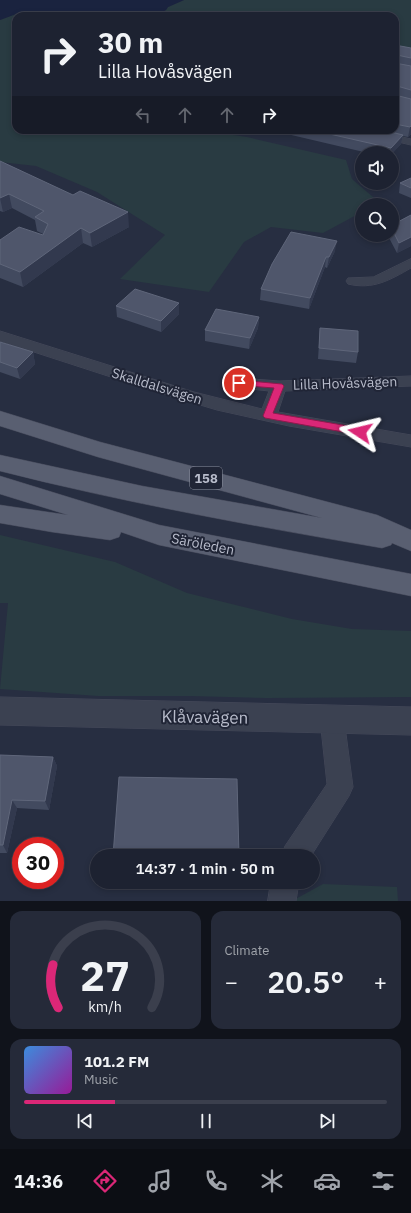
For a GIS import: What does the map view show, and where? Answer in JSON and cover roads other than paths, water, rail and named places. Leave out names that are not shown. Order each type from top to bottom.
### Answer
[{"type":"main road","name":"158","points":[[0,418],[98,449],[369,522],[411,542]]},
{"type":"main road","name":"158","points":[[0,463],[147,497],[241,515],[411,542]]},
{"type":"main road","name":"Säröleden","points":[[0,485],[159,535],[411,585]]},
{"type":"main road","points":[[0,514],[52,523],[159,535]]},
{"type":"street","points":[[376,134],[411,142]]},
{"type":"street","points":[[353,281],[376,281],[411,263]]},
{"type":"street","name":"Skalldalsvägen","points":[[0,336],[66,356],[166,390],[218,405],[268,416],[411,441]]},
{"type":"street","name":"Lilla Hovåsvägen","points":[[239,383],[280,386],[411,381]]},
{"type":"street","name":"Lilla Hovåsvägen","points":[[268,416],[280,386]]},
{"type":"street","name":"Klåvavägen","points":[[0,712],[411,720]]},
{"type":"street","points":[[300,849],[340,787],[332,719]]},
{"type":"street","points":[[282,901],[284,889]]},
{"type":"water","points":[[0,0],[184,0],[168,7],[162,12],[12,12],[12,16],[0,20]]}]
